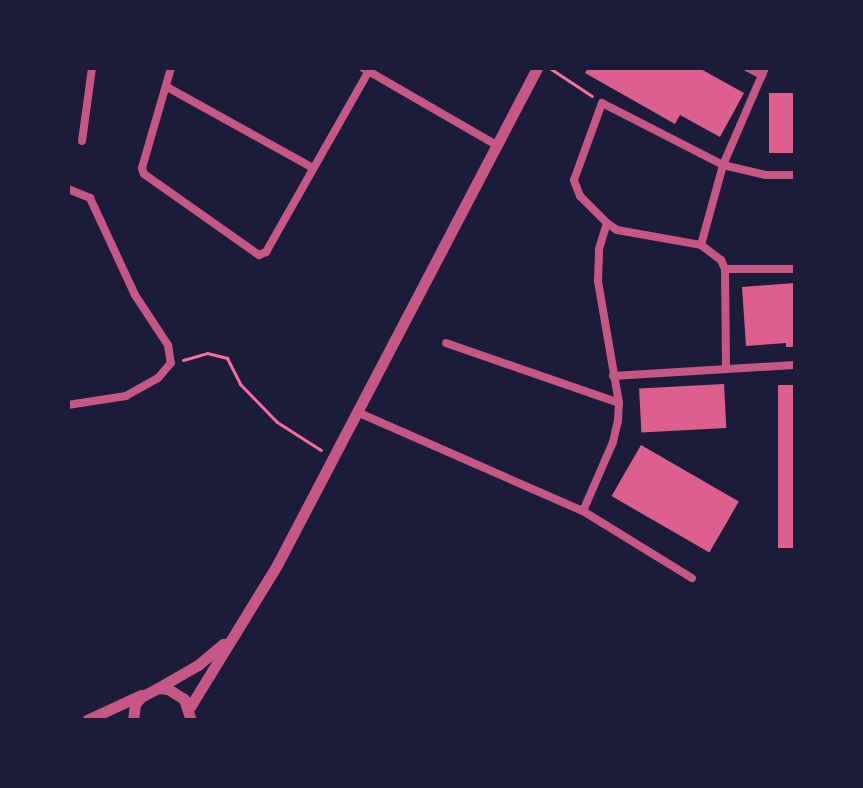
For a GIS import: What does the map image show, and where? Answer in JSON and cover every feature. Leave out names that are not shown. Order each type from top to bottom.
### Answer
[{"type":"street","points":[[82,141],[92,68]]},
{"type":"street","points":[[171,68],[142,168],[144,174],[253,253],[266,252],[366,70],[498,146]]},
{"type":"street","points":[[192,715],[229,639],[264,589],[537,68]]},
{"type":"street","points":[[701,245],[723,165],[764,72],[748,68]]},
{"type":"street","points":[[167,87],[313,168]]},
{"type":"street","points":[[726,367],[725,269],[714,252],[701,245],[617,230],[580,196],[574,180],[602,103],[723,165],[766,175],[795,175]]},
{"type":"street","points":[[68,189],[90,198],[135,295],[168,345],[171,363],[158,378],[126,396],[68,405]]},
{"type":"street","points":[[583,511],[613,442],[619,403],[598,281],[599,249],[607,223]]},
{"type":"street","points":[[725,269],[795,269]]},
{"type":"street","points":[[446,343],[619,403]]},
{"type":"street","points":[[613,376],[795,365]]},
{"type":"street","points":[[357,412],[583,511],[692,578]]},
{"type":"street","points":[[87,720],[154,690],[198,665],[229,639]]},
{"type":"street","points":[[133,720],[135,704],[154,690],[177,692],[192,715]]},
{"type":"path","points":[[549,68],[602,103]]},
{"type":"path","points":[[171,363],[207,353],[227,358],[240,384],[277,422],[333,458]]},
{"type":"building","points":[[588,68],[699,68],[744,93],[720,137],[680,115],[675,124],[585,73]]},
{"type":"building","points":[[769,93],[795,93],[795,153],[769,153]]},
{"type":"building","points":[[795,283],[795,347],[786,347],[786,343],[746,346],[742,287]]},
{"type":"building","points":[[724,384],[726,428],[641,432],[639,388]]},
{"type":"building","points":[[778,385],[795,385],[795,548],[778,548]]},
{"type":"building","points":[[641,445],[739,502],[709,553],[612,496]]}]
